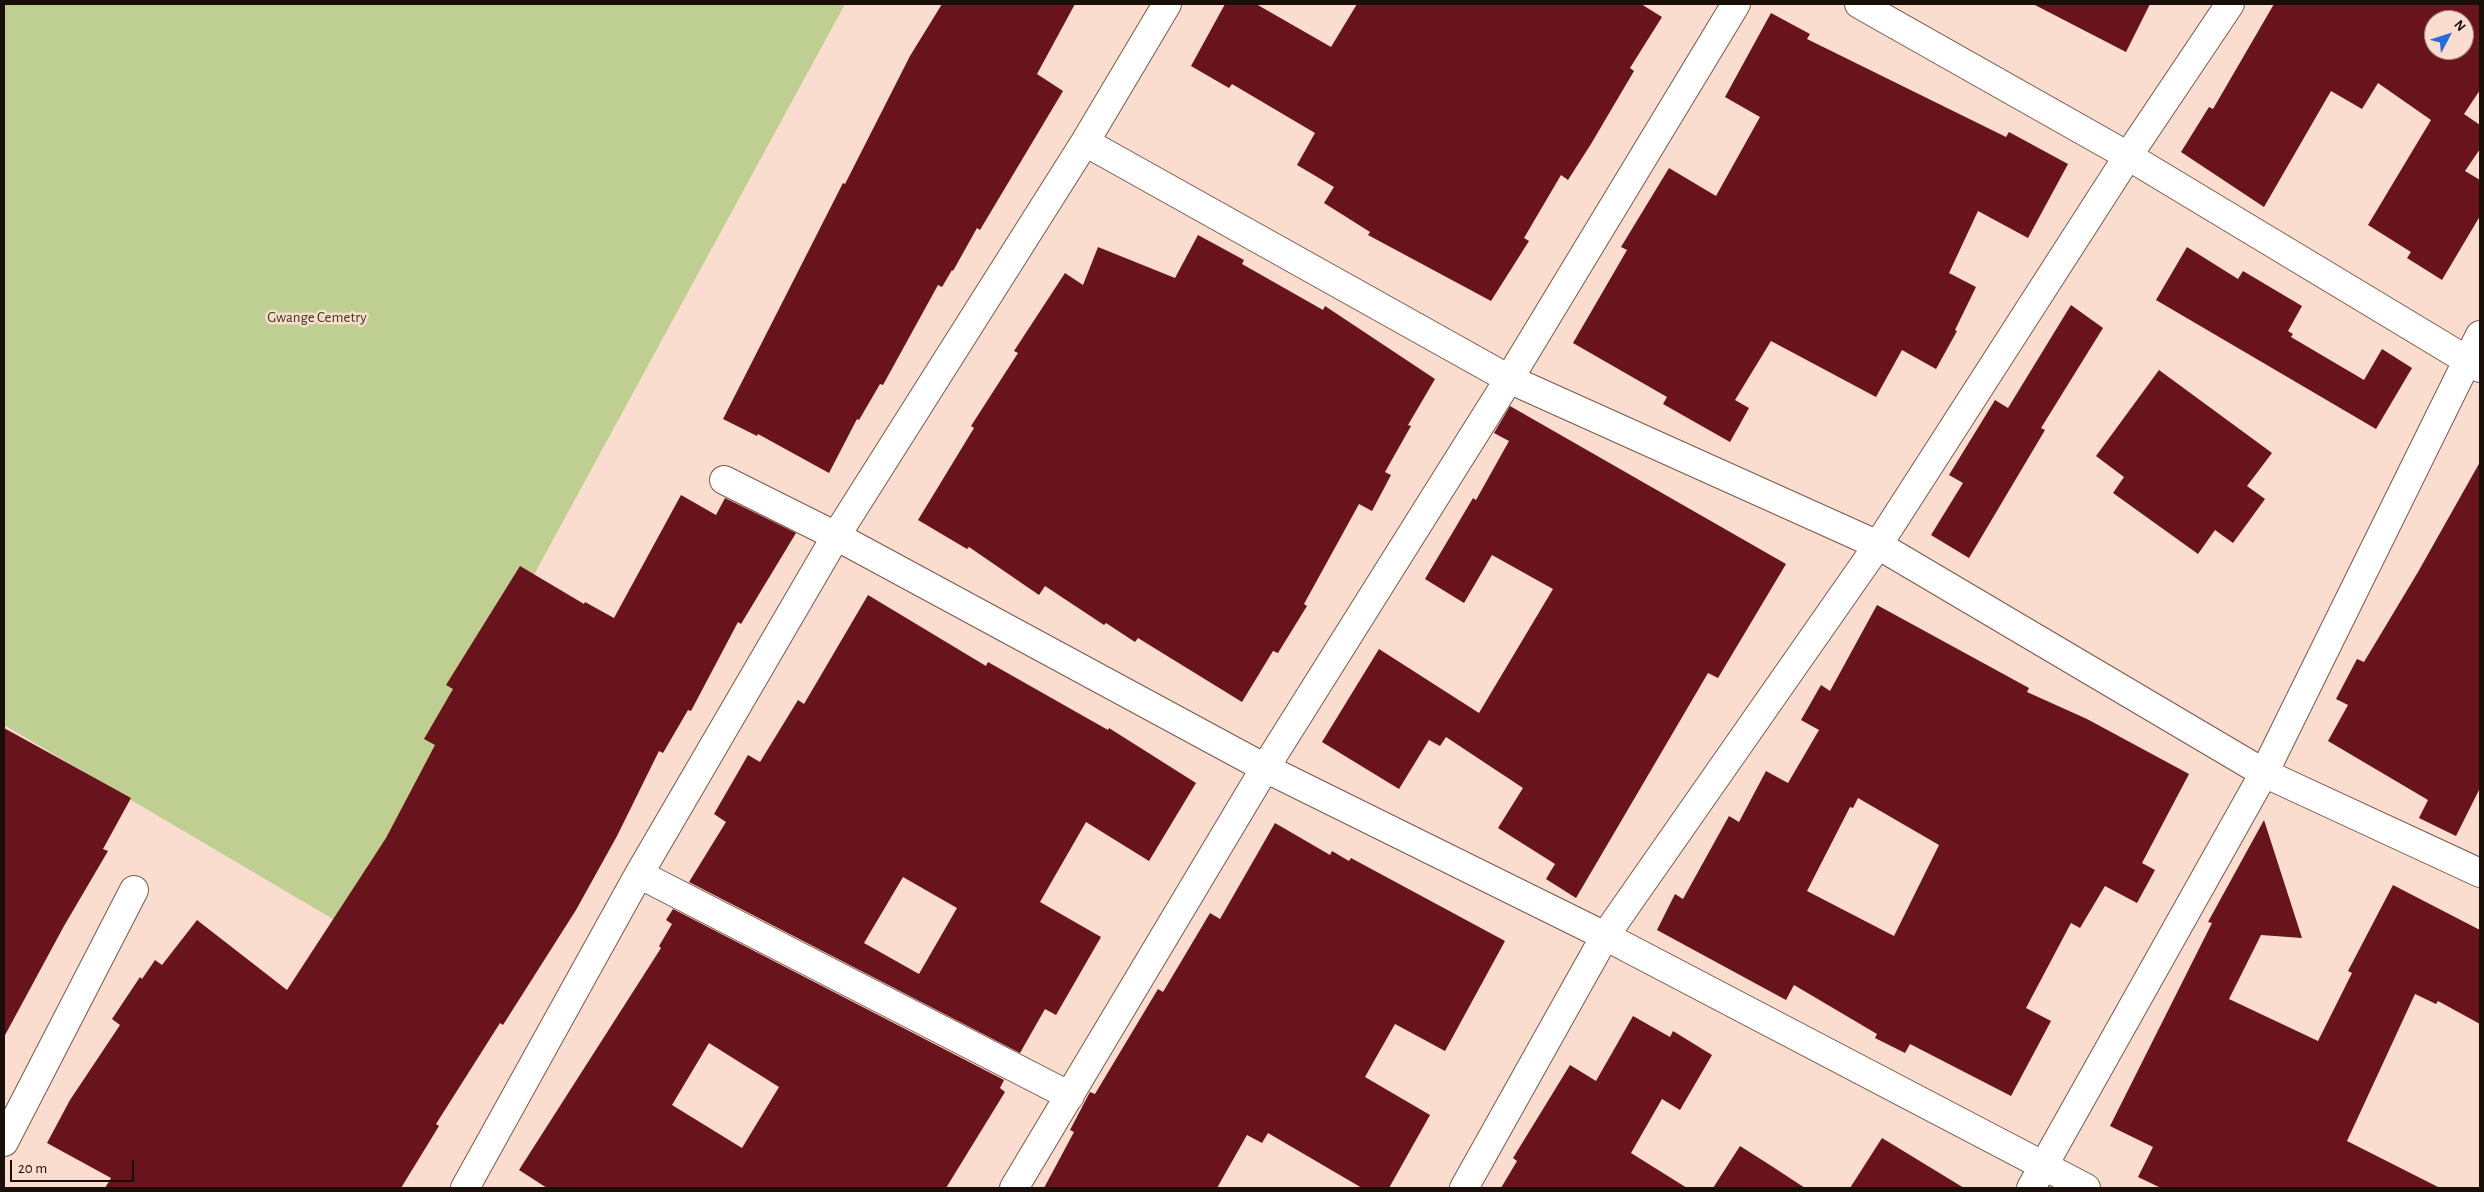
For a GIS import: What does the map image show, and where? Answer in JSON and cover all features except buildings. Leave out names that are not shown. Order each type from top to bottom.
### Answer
[{"type":"street","points":[[465,1188],[640,874],[836,536],[1085,142],[1168,4]]},
{"type":"street","points":[[1014,1188],[1265,768],[1509,379],[1736,4]]},
{"type":"street","points":[[1859,4],[2128,156],[2473,365]]},
{"type":"street","points":[[1464,1188],[1605,936],[1878,545],[2128,156],[2230,4]]},
{"type":"street","points":[[1085,142],[1509,379],[1878,545],[2264,773],[2480,873]]},
{"type":"street","points":[[2037,1177],[2264,773],[2473,365],[2480,335]]},
{"type":"street","points":[[724,480],[836,536],[1265,768],[1605,936],[2037,1177],[2086,1188]]},
{"type":"street","points":[[640,874],[1070,1096]]},
{"type":"street","points":[[4,1142],[134,890]]},
{"type":"green space","name":"Gwange Cemetry","points":[[4,4],[845,4],[343,925],[4,725]]}]
